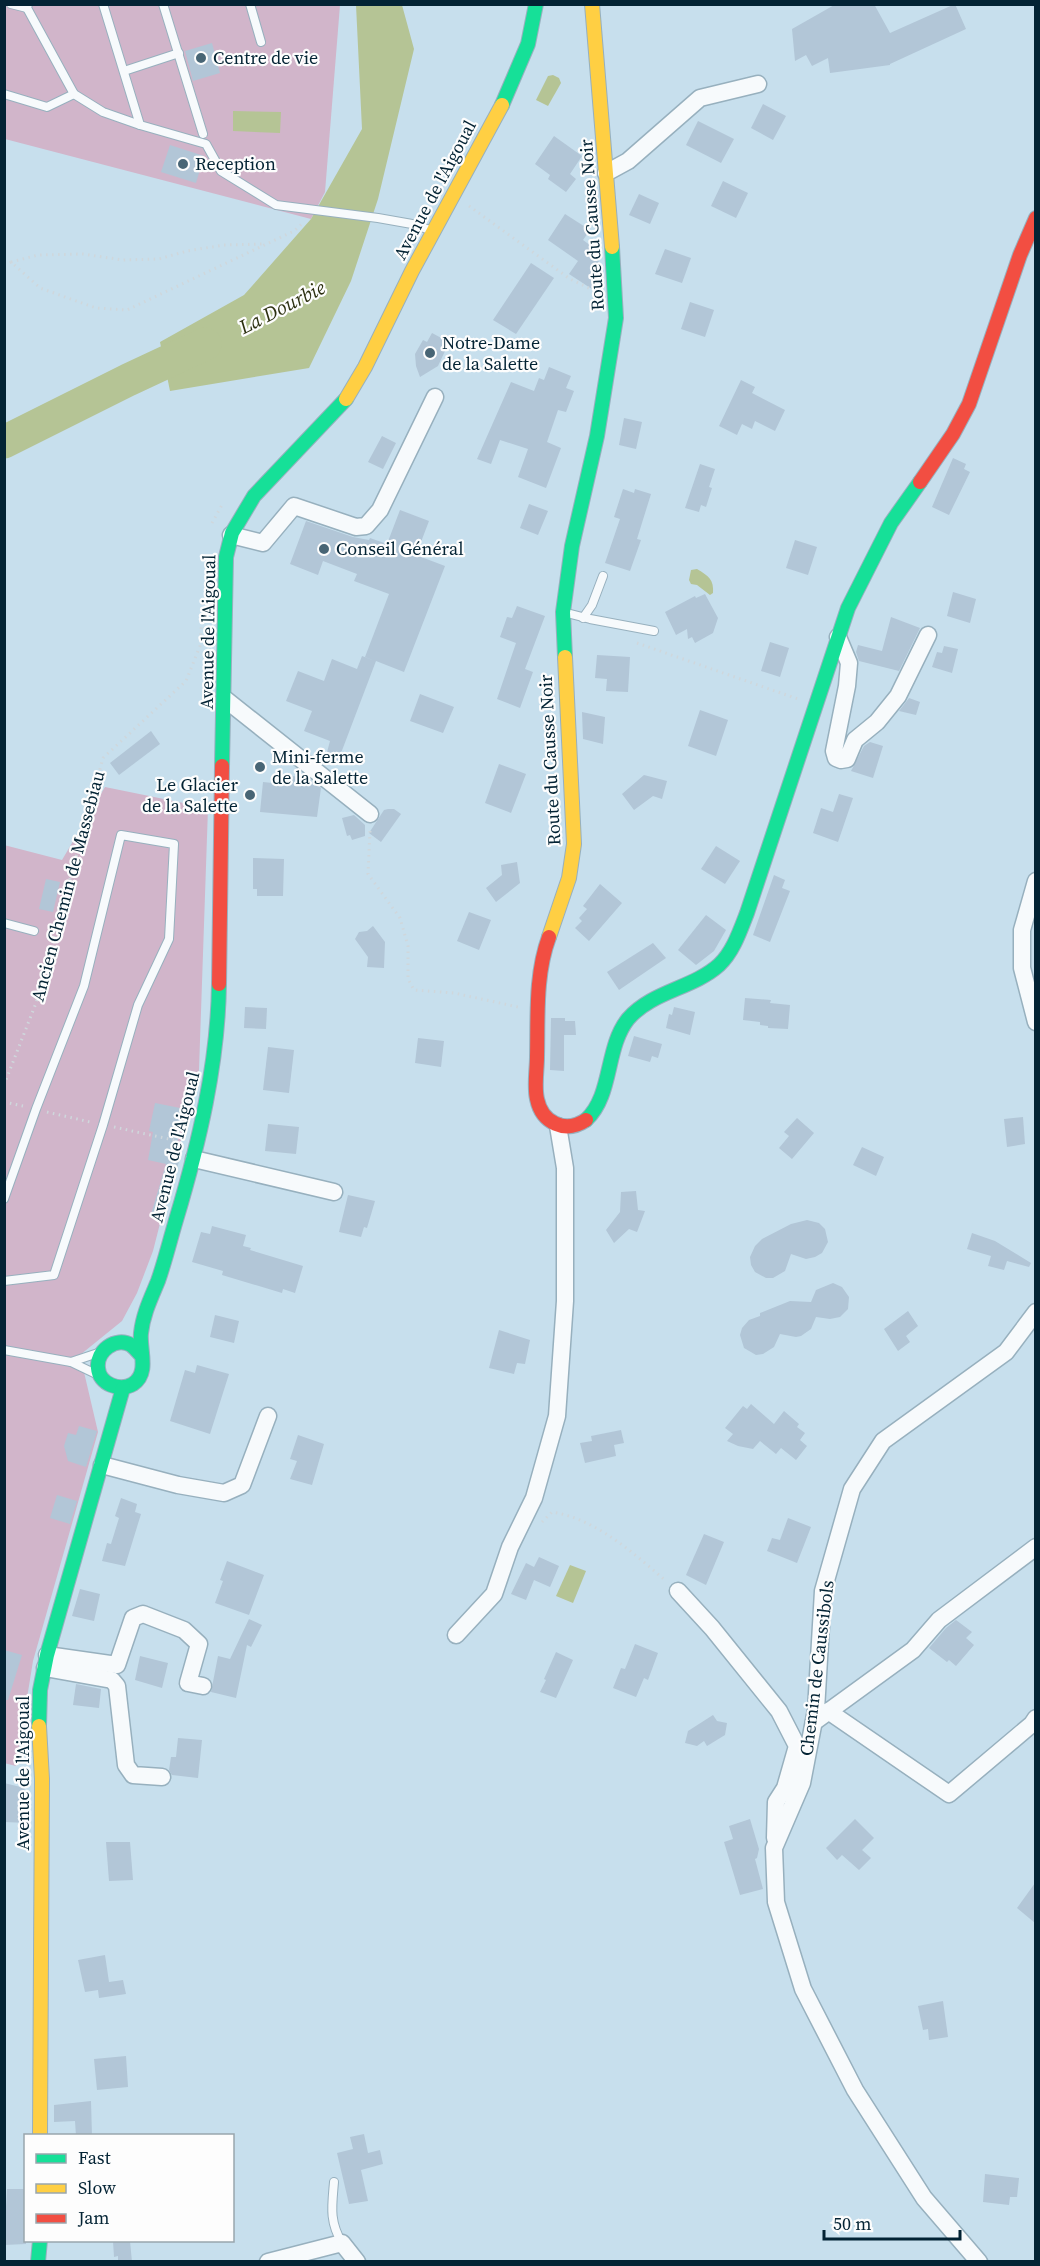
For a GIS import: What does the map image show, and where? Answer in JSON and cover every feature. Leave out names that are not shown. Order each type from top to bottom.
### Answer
[{"type":"main road","name":"Avenue de l'Aigoual","points":[[141,1355],[141,1334],[147,1304],[164,1262],[194,1159],[213,1070],[219,1012],[225,573],[231,535],[239,517],[249,504],[279,469],[332,418],[359,379],[390,311],[499,111],[522,62],[534,24],[536,4]]},
{"type":"main road","name":"Route du Causse Noir","points":[[558,1126],[547,1119],[536,1097],[539,977],[545,947],[569,878],[574,844],[563,612],[572,546],[597,436],[616,318],[592,4]]},
{"type":"main road","points":[[558,1126],[572,1127],[584,1122],[595,1109],[615,1045],[622,1028],[634,1013],[651,999],[719,965],[731,947],[759,880],[815,705],[853,598],[891,523],[953,434],[969,404],[1035,218]]},
{"type":"main road","name":"Avenue de l'Aigoual","points":[[118,1342],[147,1304]]},
{"type":"main road","points":[[118,1342],[131,1345],[141,1355],[143,1369],[140,1376],[130,1386],[123,1388],[103,1379],[97,1363],[101,1352],[106,1347],[118,1342]]},
{"type":"main road","name":"Avenue de l'Aigoual","points":[[103,1379],[113,1420]]},
{"type":"main road","name":"Avenue de l'Aigoual","points":[[40,2134],[42,1779],[38,1710],[46,1661],[123,1388]]},
{"type":"main road","points":[[38,2262],[40,2242]]},
{"type":"street","points":[[606,173],[628,161],[700,98],[758,84]]},
{"type":"street","points":[[231,535],[263,543],[294,506],[356,527],[366,526],[380,510],[435,397]]},
{"type":"street","points":[[838,637],[849,663],[847,686],[834,751],[836,758],[841,760],[847,759],[855,740],[877,722],[898,696],[928,635]]},
{"type":"street","points":[[225,699],[370,814]]},
{"type":"street","points":[[1035,881],[1022,930],[1022,968],[1035,1022]]},
{"type":"street","points":[[456,1635],[494,1594],[510,1547],[534,1498],[557,1416],[565,1301],[565,1168],[558,1126]]},
{"type":"street","points":[[194,1159],[334,1192]]},
{"type":"street","name":"Chemin de Caussibols","points":[[979,2262],[924,2198],[855,2090],[802,1989],[776,1902],[774,1848],[802,1783],[814,1722],[823,1591],[852,1489],[883,1441],[1006,1352],[1035,1312]]},
{"type":"street","points":[[102,1465],[178,1485],[225,1493],[242,1485],[268,1416]]},
{"type":"street","points":[[814,1722],[913,1650],[939,1620],[1035,1547]]},
{"type":"street","points":[[678,1591],[779,1711],[797,1746],[785,1788],[776,1802],[774,1848]]},
{"type":"street","points":[[46,1661],[117,1665],[134,1618],[143,1614],[184,1630],[199,1644],[188,1683],[203,1686]]},
{"type":"street","points":[[46,1661],[112,1680],[117,1686],[126,1765],[133,1775],[162,1777]]},
{"type":"street","points":[[828,1711],[950,1794],[1032,1724],[1035,1718]]},
{"type":"street","points":[[268,2262],[342,2242],[357,2262]]},
{"type":"lane","points":[[11,4],[26,6],[74,94],[103,112],[206,144],[221,171],[276,205],[378,218],[412,224],[434,231]]},
{"type":"lane","points":[[103,4],[140,125]]},
{"type":"lane","points":[[163,4],[203,134]]},
{"type":"lane","points":[[250,4],[261,42]]},
{"type":"lane","points":[[124,71],[179,53]]},
{"type":"lane","points":[[4,94],[47,107],[74,94]]},
{"type":"lane","points":[[583,618],[592,605],[603,576]]},
{"type":"lane","points":[[563,612],[654,632]]},
{"type":"lane","points":[[4,1199],[84,986],[121,835],[174,844],[169,939],[138,1005],[103,1125],[54,1275],[4,1281]]},
{"type":"lane","points":[[4,923],[34,931]]},
{"type":"lane","points":[[4,1350],[70,1362],[103,1379]]},
{"type":"lane","points":[[70,1362],[101,1352]]},
{"type":"lane","points":[[334,2182],[332,2213],[334,2229],[342,2242]]},
{"type":"path","points":[[453,195],[570,279],[616,300]]},
{"type":"path","points":[[11,262],[40,288],[96,308],[127,310],[294,231],[312,210]]},
{"type":"path","points":[[4,264],[38,255],[60,254],[83,254],[123,260],[159,259],[187,251],[224,245],[265,244]]},
{"type":"path","points":[[208,533],[227,496]]},
{"type":"path","name":"Ancien Chemin de Massebiau","points":[[4,1085],[36,1003],[103,758],[186,681],[200,646],[203,591]]},
{"type":"path","points":[[627,639],[815,705]]},
{"type":"path","points":[[370,814],[368,874],[400,918],[408,946],[408,979],[414,990],[454,993],[537,1011]]},
{"type":"path","points":[[540,1526],[552,1512],[572,1515],[633,1552],[678,1591]]},
{"type":"shaded area","points":[[4,5],[340,5],[325,192],[311,219],[5,139]]},
{"type":"shaded area","points":[[105,787],[208,808],[199,1070],[153,1251],[137,1293],[122,1321],[80,1355],[98,1432],[33,1661],[16,1766],[4,1763],[4,845],[62,860]]},
{"type":"water","points":[[356,5],[402,5],[414,49],[378,199],[351,281],[309,368],[170,391],[160,342],[244,295],[311,219],[362,129]]},
{"type":"water","points":[[553,75],[559,78],[561,83],[548,106],[536,100],[548,76]]},
{"type":"water","points":[[233,111],[281,112],[280,133],[233,131]]},
{"type":"water","points":[[697,569],[708,576],[712,582],[713,593],[710,595],[697,585],[691,584],[689,580],[691,570]]},
{"type":"water","points":[[570,1565],[586,1571],[573,1603],[556,1596]]},
{"type":"building","points":[[836,4],[874,4],[890,33],[955,4],[966,29],[890,65],[830,73],[828,58],[812,66],[806,55],[795,61],[792,29]]},
{"type":"building","name":"Centre de vie","points":[[212,43],[220,73],[193,81],[185,51]]},
{"type":"building","points":[[763,104],[786,116],[773,140],[751,128]]},
{"type":"building","points":[[698,121],[734,139],[721,163],[686,145]]},
{"type":"building","points":[[554,136],[582,156],[570,174],[576,179],[566,192],[548,179],[550,175],[535,164]]},
{"type":"building","name":"Reception","points":[[170,145],[204,156],[196,183],[161,172]]},
{"type":"building","points":[[723,181],[748,193],[736,218],[711,206]]},
{"type":"building","points":[[639,194],[659,203],[650,224],[629,215]]},
{"type":"building","points":[[565,214],[590,230],[583,240],[598,251],[601,295],[569,274],[578,261],[548,240]]},
{"type":"building","points":[[665,249],[691,258],[682,283],[655,274]]},
{"type":"building","points":[[531,263],[554,278],[516,334],[493,320]]},
{"type":"building","points":[[690,302],[714,310],[705,337],[681,329]]},
{"type":"building","name":"Notre-Dame de la Salette","points":[[432,333],[447,341],[442,350],[445,351],[438,366],[420,377],[415,354],[423,340],[427,342]]},
{"type":"building","points":[[549,367],[571,376],[566,388],[574,391],[566,412],[558,410],[547,442],[561,448],[546,488],[518,477],[528,449],[500,440],[491,464],[477,459],[511,382],[534,391],[539,378],[544,380]]},
{"type":"building","points":[[741,380],[755,387],[752,393],[785,410],[775,431],[755,421],[752,429],[742,424],[737,435],[719,426]]},
{"type":"building","points":[[624,418],[642,422],[636,449],[619,445]]},
{"type":"building","points":[[382,436],[396,443],[383,469],[368,462]]},
{"type":"building","points":[[953,458],[966,464],[964,469],[970,472],[949,515],[932,507]]},
{"type":"building","points":[[700,464],[715,469],[706,507],[701,505],[699,512],[685,508]]},
{"type":"building","points":[[623,489],[634,493],[635,489],[651,494],[637,539],[641,540],[630,571],[605,563],[620,519],[614,517]]},
{"type":"building","points":[[529,504],[548,511],[538,535],[520,528]]},
{"type":"building","points":[[400,510],[429,521],[416,555],[445,566],[404,672],[376,661],[338,761],[326,756],[330,741],[304,731],[312,711],[286,701],[298,671],[324,681],[332,659],[357,669],[362,656],[375,661],[365,657],[389,594],[354,581],[357,574],[323,561],[318,575],[290,564],[306,521],[353,537],[369,540],[370,538],[387,544]]},
{"type":"building","points":[[795,540],[817,547],[808,575],[786,568]]},
{"type":"building","points":[[953,592],[976,599],[970,623],[947,616]]},
{"type":"building","points":[[705,594],[718,618],[713,633],[695,643],[692,637],[688,639],[687,629],[676,635],[665,612],[695,596],[696,598]]},
{"type":"building","points":[[517,606],[545,616],[525,669],[533,672],[520,708],[497,699],[516,643],[500,637],[507,617],[512,618]]},
{"type":"building","points":[[891,617],[920,628],[899,671],[859,661],[856,652],[858,645],[882,651]]},
{"type":"building","points":[[770,642],[789,648],[780,677],[761,671]]},
{"type":"building","points":[[944,646],[958,649],[952,673],[932,667],[937,652],[942,653]]},
{"type":"building","points":[[597,655],[630,657],[628,692],[606,691],[607,679],[595,678]]},
{"type":"building","points":[[420,694],[454,707],[443,733],[410,721]]},
{"type":"building","points":[[909,698],[920,702],[916,715],[899,711]]},
{"type":"building","points":[[700,710],[728,720],[716,756],[688,746]]},
{"type":"building","points":[[582,712],[605,717],[603,744],[583,739]]},
{"type":"building","points":[[151,731],[160,744],[119,775],[110,763]]},
{"type":"building","points":[[870,742],[883,746],[873,778],[851,771],[864,746]]},
{"type":"building","points":[[499,764],[526,774],[511,813],[485,803]]},
{"type":"building","points":[[644,775],[667,781],[662,799],[653,796],[634,810],[622,794]]},
{"type":"building","points":[[292,776],[308,778],[321,788],[317,817],[260,812],[263,782],[291,785]]},
{"type":"building","points":[[839,794],[853,798],[838,842],[813,833],[821,808],[833,812]]},
{"type":"building","points":[[394,809],[401,814],[381,842],[369,833],[384,810]]},
{"type":"building","points":[[354,815],[365,825],[365,836],[352,840],[350,835],[347,836],[342,818]]},
{"type":"building","points":[[716,846],[740,861],[725,884],[701,869]]},
{"type":"building","points":[[253,858],[284,859],[283,896],[257,896],[257,889],[253,889]]},
{"type":"building","points":[[517,862],[520,883],[496,902],[486,888],[502,875],[501,865]]},
{"type":"building","points":[[774,875],[785,880],[782,888],[790,891],[770,942],[753,935]]},
{"type":"building","points":[[46,879],[60,882],[53,912],[39,909]]},
{"type":"building","points":[[600,884],[622,903],[589,941],[575,928],[582,921],[579,918],[587,909],[583,906]]},
{"type":"building","points":[[469,912],[491,920],[479,950],[457,941]]},
{"type":"building","points":[[706,915],[726,930],[714,951],[696,965],[678,950]]},
{"type":"building","points":[[373,926],[385,942],[384,968],[367,967],[368,957],[355,939],[359,932],[367,931]]},
{"type":"building","points":[[653,943],[666,958],[619,990],[607,972]]},
{"type":"building","points":[[745,998],[771,1000],[770,1003],[790,1005],[788,1029],[768,1028],[768,1026],[760,1025],[760,1022],[743,1020]]},
{"type":"building","points":[[245,1007],[267,1008],[266,1029],[244,1028]]},
{"type":"building","points":[[674,1007],[695,1012],[690,1035],[666,1028],[669,1014],[672,1015]]},
{"type":"building","points":[[551,1018],[575,1021],[576,1035],[564,1035],[564,1071],[550,1070]]},
{"type":"building","points":[[634,1036],[662,1044],[658,1058],[652,1056],[650,1062],[628,1056]]},
{"type":"building","points":[[418,1038],[444,1041],[441,1067],[415,1063]]},
{"type":"building","points":[[268,1047],[294,1050],[289,1093],[263,1090]]},
{"type":"building","points":[[155,1103],[185,1109],[174,1157],[180,1158],[163,1217],[151,1214],[166,1164],[148,1160],[153,1132],[149,1131]]},
{"type":"building","points":[[1023,1117],[1025,1144],[1007,1147],[1004,1119]]},
{"type":"building","points":[[797,1118],[814,1133],[792,1159],[779,1148],[789,1136],[784,1132]]},
{"type":"building","points":[[268,1124],[299,1127],[296,1154],[265,1151]]},
{"type":"building","points":[[862,1147],[884,1157],[876,1176],[853,1165]]},
{"type":"building","points":[[636,1191],[638,1210],[645,1211],[637,1232],[629,1229],[614,1243],[606,1230],[620,1212],[621,1192]]},
{"type":"building","points":[[348,1195],[375,1201],[367,1228],[364,1227],[361,1237],[339,1232]]},
{"type":"building","points":[[807,1220],[819,1223],[825,1229],[828,1242],[822,1253],[806,1259],[791,1254],[785,1271],[773,1278],[766,1278],[755,1272],[750,1257],[755,1246],[762,1239],[791,1224]]},
{"type":"building","points":[[212,1226],[246,1235],[243,1246],[251,1248],[250,1250],[303,1266],[295,1293],[283,1289],[282,1293],[222,1275],[223,1271],[192,1262],[201,1232],[210,1234]]},
{"type":"building","points":[[972,1233],[995,1241],[1031,1263],[1029,1267],[1007,1261],[1004,1270],[988,1266],[991,1256],[967,1249]]},
{"type":"building","points":[[833,1283],[842,1287],[849,1297],[848,1309],[840,1317],[830,1319],[816,1317],[811,1329],[801,1336],[780,1334],[774,1347],[763,1354],[756,1355],[744,1348],[740,1335],[742,1328],[749,1320],[790,1301],[811,1302],[816,1290]]},
{"type":"building","points":[[908,1311],[918,1326],[906,1336],[910,1342],[898,1351],[884,1329]]},
{"type":"building","points":[[215,1315],[239,1321],[234,1343],[210,1337]]},
{"type":"building","points":[[499,1330],[530,1340],[525,1364],[517,1363],[514,1374],[489,1368]]},
{"type":"building","points":[[197,1365],[229,1374],[210,1434],[170,1421],[185,1370],[195,1373]]},
{"type":"building","points":[[751,1404],[774,1424],[784,1411],[799,1424],[797,1427],[805,1433],[800,1440],[807,1446],[796,1460],[781,1448],[776,1454],[760,1441],[753,1449],[727,1441],[733,1434],[725,1428],[743,1406],[747,1409]]},
{"type":"building","points":[[79,1426],[97,1431],[86,1467],[68,1461],[64,1446],[68,1433],[76,1435]]},
{"type":"building","points":[[621,1430],[624,1443],[614,1445],[616,1456],[585,1463],[580,1443],[592,1441],[591,1436]]},
{"type":"building","points":[[298,1435],[324,1444],[312,1485],[290,1479],[297,1461],[290,1459]]},
{"type":"building","points":[[57,1495],[77,1501],[70,1524],[50,1518]]},
{"type":"building","points":[[121,1498],[137,1504],[135,1512],[141,1514],[125,1566],[102,1561],[107,1543],[111,1544],[119,1518],[115,1516]]},
{"type":"building","points":[[788,1518],[811,1527],[797,1563],[767,1551],[772,1538],[780,1540]]},
{"type":"building","points":[[704,1534],[724,1542],[706,1585],[686,1575]]},
{"type":"building","points":[[539,1557],[559,1566],[550,1587],[534,1580],[526,1600],[511,1594],[526,1563],[534,1567]]},
{"type":"building","points":[[227,1561],[264,1575],[249,1615],[215,1603]]},
{"type":"building","points":[[80,1589],[100,1594],[94,1621],[72,1616]]},
{"type":"building","points":[[249,1619],[262,1625],[251,1647],[247,1645],[236,1698],[211,1692],[218,1656],[230,1659]]},
{"type":"building","points":[[956,1620],[972,1632],[966,1638],[974,1645],[956,1666],[929,1648]]},
{"type":"building","points":[[635,1644],[658,1653],[648,1680],[644,1678],[636,1697],[613,1688],[621,1668],[625,1669]]},
{"type":"building","points":[[4,1650],[22,1655],[8,1700],[4,1700]]},
{"type":"building","points":[[556,1652],[573,1660],[556,1698],[540,1692]]},
{"type":"building","points":[[140,1656],[168,1663],[162,1688],[135,1680]]},
{"type":"building","points":[[76,1684],[101,1689],[99,1708],[73,1705]]},
{"type":"building","points":[[713,1715],[717,1721],[727,1723],[725,1735],[707,1746],[704,1741],[697,1746],[685,1743],[688,1731]]},
{"type":"building","points":[[178,1738],[202,1740],[198,1778],[172,1775],[169,1770],[171,1757],[176,1757]]},
{"type":"building","points":[[4,1783],[25,1788],[23,1796],[28,1796],[28,1823],[4,1822]]},
{"type":"building","points":[[750,1819],[759,1849],[755,1859],[763,1889],[740,1895],[724,1842],[733,1839],[729,1826]]},
{"type":"building","points":[[855,1819],[874,1838],[862,1850],[871,1858],[859,1870],[842,1855],[837,1860],[826,1848]]},
{"type":"building","points":[[106,1842],[130,1842],[133,1880],[109,1881]]},
{"type":"building","points":[[1035,1883],[1035,1923],[1017,1908]]},
{"type":"building","points":[[105,1955],[109,1982],[123,1980],[126,1994],[99,1998],[98,1990],[85,1992],[78,1960]]},
{"type":"building","points":[[943,2001],[948,2037],[929,2040],[928,2029],[923,2030],[918,2006]]},
{"type":"building","points":[[126,2056],[128,2087],[97,2090],[94,2059]]},
{"type":"building","points":[[91,2101],[92,2134],[76,2134],[75,2121],[54,2122],[54,2105]]},
{"type":"building","points":[[364,2134],[368,2153],[380,2150],[383,2164],[361,2170],[368,2201],[349,2204],[337,2153],[353,2149],[350,2137]]},
{"type":"building","points":[[985,2174],[1019,2178],[1017,2197],[1010,2197],[1009,2205],[983,2202]]},
{"type":"building","points":[[7,2189],[24,2189],[24,2242],[26,2244],[4,2245]]},
{"type":"building","points":[[113,2242],[130,2242],[132,2262],[118,2262],[118,2256],[114,2257]]},
{"type":"waterway","name":"La Dourbie","points":[[4,442],[205,344]]},
{"type":"traffic: fast","points":[[502,105],[528,44],[536,4]]},
{"type":"traffic: fast","points":[[565,657],[563,612],[572,546],[597,436],[616,318],[612,247]]},
{"type":"traffic: fast","points":[[222,766],[226,557],[232,533],[254,496],[346,399]]},
{"type":"traffic: fast","points":[[586,1120],[595,1110],[601,1098],[616,1044],[628,1019],[649,1002],[708,973],[724,960],[732,948],[747,913],[848,608],[891,523],[920,482]]},
{"type":"traffic: fast","points":[[141,1355],[131,1345],[119,1342],[113,1344],[100,1356],[99,1374],[106,1382],[116,1387],[133,1384],[141,1374],[143,1360],[141,1333],[144,1319],[165,1258],[206,1103],[215,1044],[219,984]]},
{"type":"traffic: fast","points":[[39,1726],[40,1690],[47,1655],[123,1388]]},
{"type":"traffic: fast","points":[[38,2262],[40,2242]]},
{"type":"traffic: slow","points":[[592,4],[612,247]]},
{"type":"traffic: slow","points":[[346,399],[502,105]]},
{"type":"traffic: slow","points":[[549,937],[569,878],[574,844],[565,657]]},
{"type":"traffic: slow","points":[[39,1726],[42,1779],[40,2134]]},
{"type":"traffic: jam","points":[[920,482],[953,434],[969,404],[1020,255],[1036,218]]},
{"type":"traffic: jam","points":[[219,984],[222,766]]},
{"type":"traffic: jam","points":[[549,937],[541,966],[538,996],[537,1099],[544,1114],[556,1124],[570,1126],[586,1120]]},
{"type":"place","name":"Centre de vie","points":[[201,58]]},
{"type":"place","name":"Reception","points":[[183,164]]},
{"type":"place","name":"Notre-Dame de la Salette","points":[[430,353]]},
{"type":"place","name":"Conseil Général","points":[[324,549]]},
{"type":"place","name":"Mini-ferme de la Salette","points":[[260,767]]},
{"type":"place","name":"Le Glacier de la Salette","points":[[250,795]]}]
